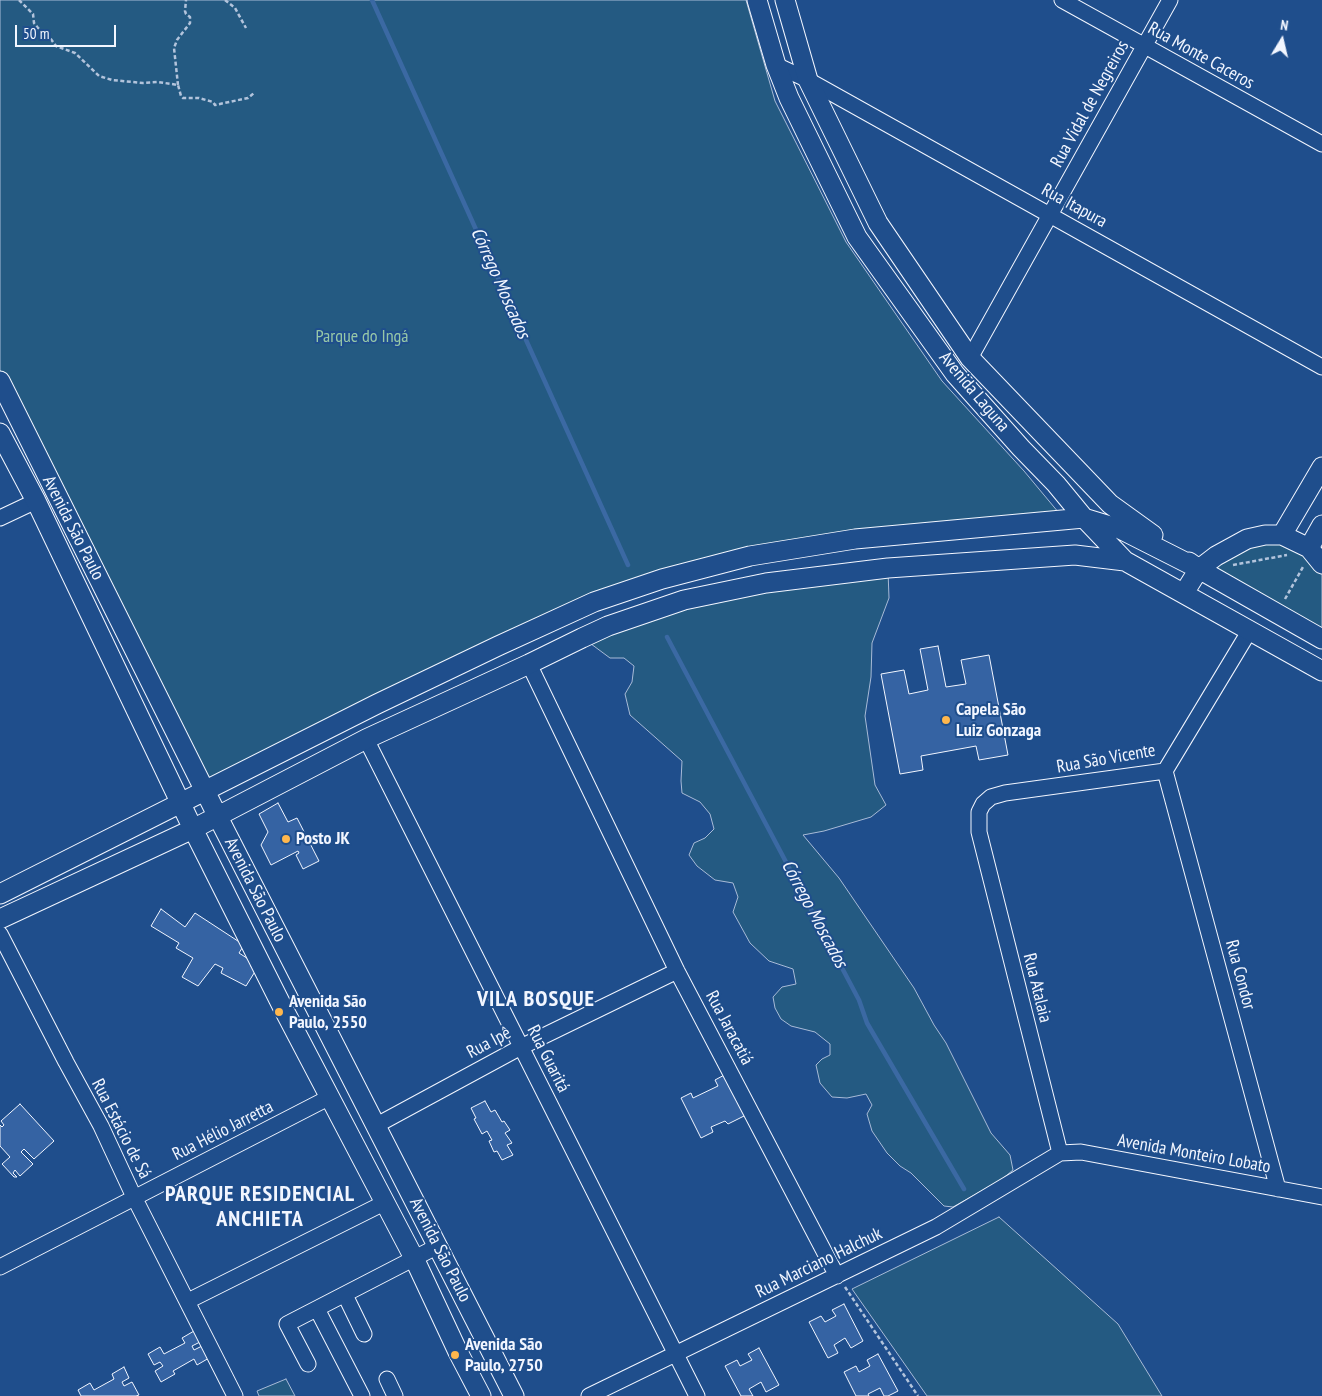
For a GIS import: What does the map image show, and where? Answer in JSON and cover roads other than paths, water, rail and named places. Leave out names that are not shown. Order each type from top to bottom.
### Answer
[{"type":"main road","name":"Avenida Laguna","points":[[757,0],[776,65],[789,98],[857,237],[955,374],[1125,561],[1322,671]]},
{"type":"main road","name":"Avenida Laguna","points":[[786,0],[808,80],[878,223],[970,358],[1110,504],[1199,569],[1322,639]]},
{"type":"main road","name":"Avenida São Paulo","points":[[1,385],[218,817],[514,1396]]},
{"type":"main road","name":"Avenida São Paulo","points":[[0,433],[36,501],[192,830],[414,1258],[481,1396]]},
{"type":"main road","points":[[1282,535],[1322,467]]},
{"type":"main road","points":[[0,894],[377,704],[498,646],[594,602],[662,579],[750,556],[855,539],[1084,518],[1120,529],[1199,569]]},
{"type":"main road","points":[[1309,548],[1322,525]]},
{"type":"main road","points":[[1184,593],[1199,569],[1216,556],[1247,539],[1265,535],[1282,535],[1309,548],[1322,564]]},
{"type":"main road","points":[[0,920],[192,830],[366,739],[608,626],[684,600],[766,583],[888,568],[1075,555],[1125,561]]},
{"type":"street","name":"Rua Monte Caceros","points":[[1062,0],[1322,144]]},
{"type":"street","name":"Rua Vidal de Negreiros","points":[[970,358],[1170,0]]},
{"type":"street","name":"Rua Itapura","points":[[776,65],[808,80],[1322,367]]},
{"type":"street","points":[[0,518],[36,501]]},
{"type":"street","name":"Rua São Vicente","points":[[979,832],[979,812],[983,804],[991,798],[1005,794],[1165,771],[1250,630]]},
{"type":"street","name":"Rua Jaracatiá","points":[[529,664],[678,970],[837,1276]]},
{"type":"street","name":"Rua Guaritá","points":[[366,739],[697,1396]]},
{"type":"street","name":"Rua Condor","points":[[1165,771],[1278,1189]]},
{"type":"street","name":"Rua Atalaia","points":[[979,832],[1060,1153]]},
{"type":"street","name":"Rua Estácio de Sá","points":[[0,934],[101,1126],[134,1197],[234,1396]]},
{"type":"street","name":"Rua Ipê","points":[[375,1126],[521,1047],[678,970]]},
{"type":"street","name":"Rua Hélio Jarretta","points":[[0,1267],[330,1097]]},
{"type":"street","name":"Avenida Monteiro Lobato","points":[[1060,1153],[1081,1152],[1322,1197]]},
{"type":"street","name":"Rua Marciano Halchuk","points":[[589,1396],[958,1215],[1060,1153]]},
{"type":"street","points":[[188,1302],[384,1203]]},
{"type":"street","points":[[308,1364],[287,1324],[438,1246]]},
{"type":"street","points":[[345,1295],[364,1334]]},
{"type":"street","points":[[317,1309],[362,1396]]},
{"type":"street","points":[[387,1378],[395,1396]]},
{"type":"waterway","name":"Córrego Moscados","points":[[372,0],[628,565]]},
{"type":"waterway","name":"Córrego Moscados","points":[[667,637],[859,1000],[867,1023],[964,1189]]},
{"type":"place","name":"Capela São Luiz Gonzaga","points":[[946,720]]},
{"type":"place","name":"Posto JK","points":[[286,839]]},
{"type":"place","name":"Avenida São Paulo, 2550","points":[[279,1012]]},
{"type":"place","name":"Avenida São Paulo, 2750","points":[[455,1355]]},
{"type":"district","name":"VILA BOSQUE","points":[[536,1000]]},
{"type":"district","name":"PARQUE RESIDENCIAL ANCHIETA","points":[[260,1208]]},
{"type":"park label","name":"Parque do Ingá","points":[[362,337]]}]
